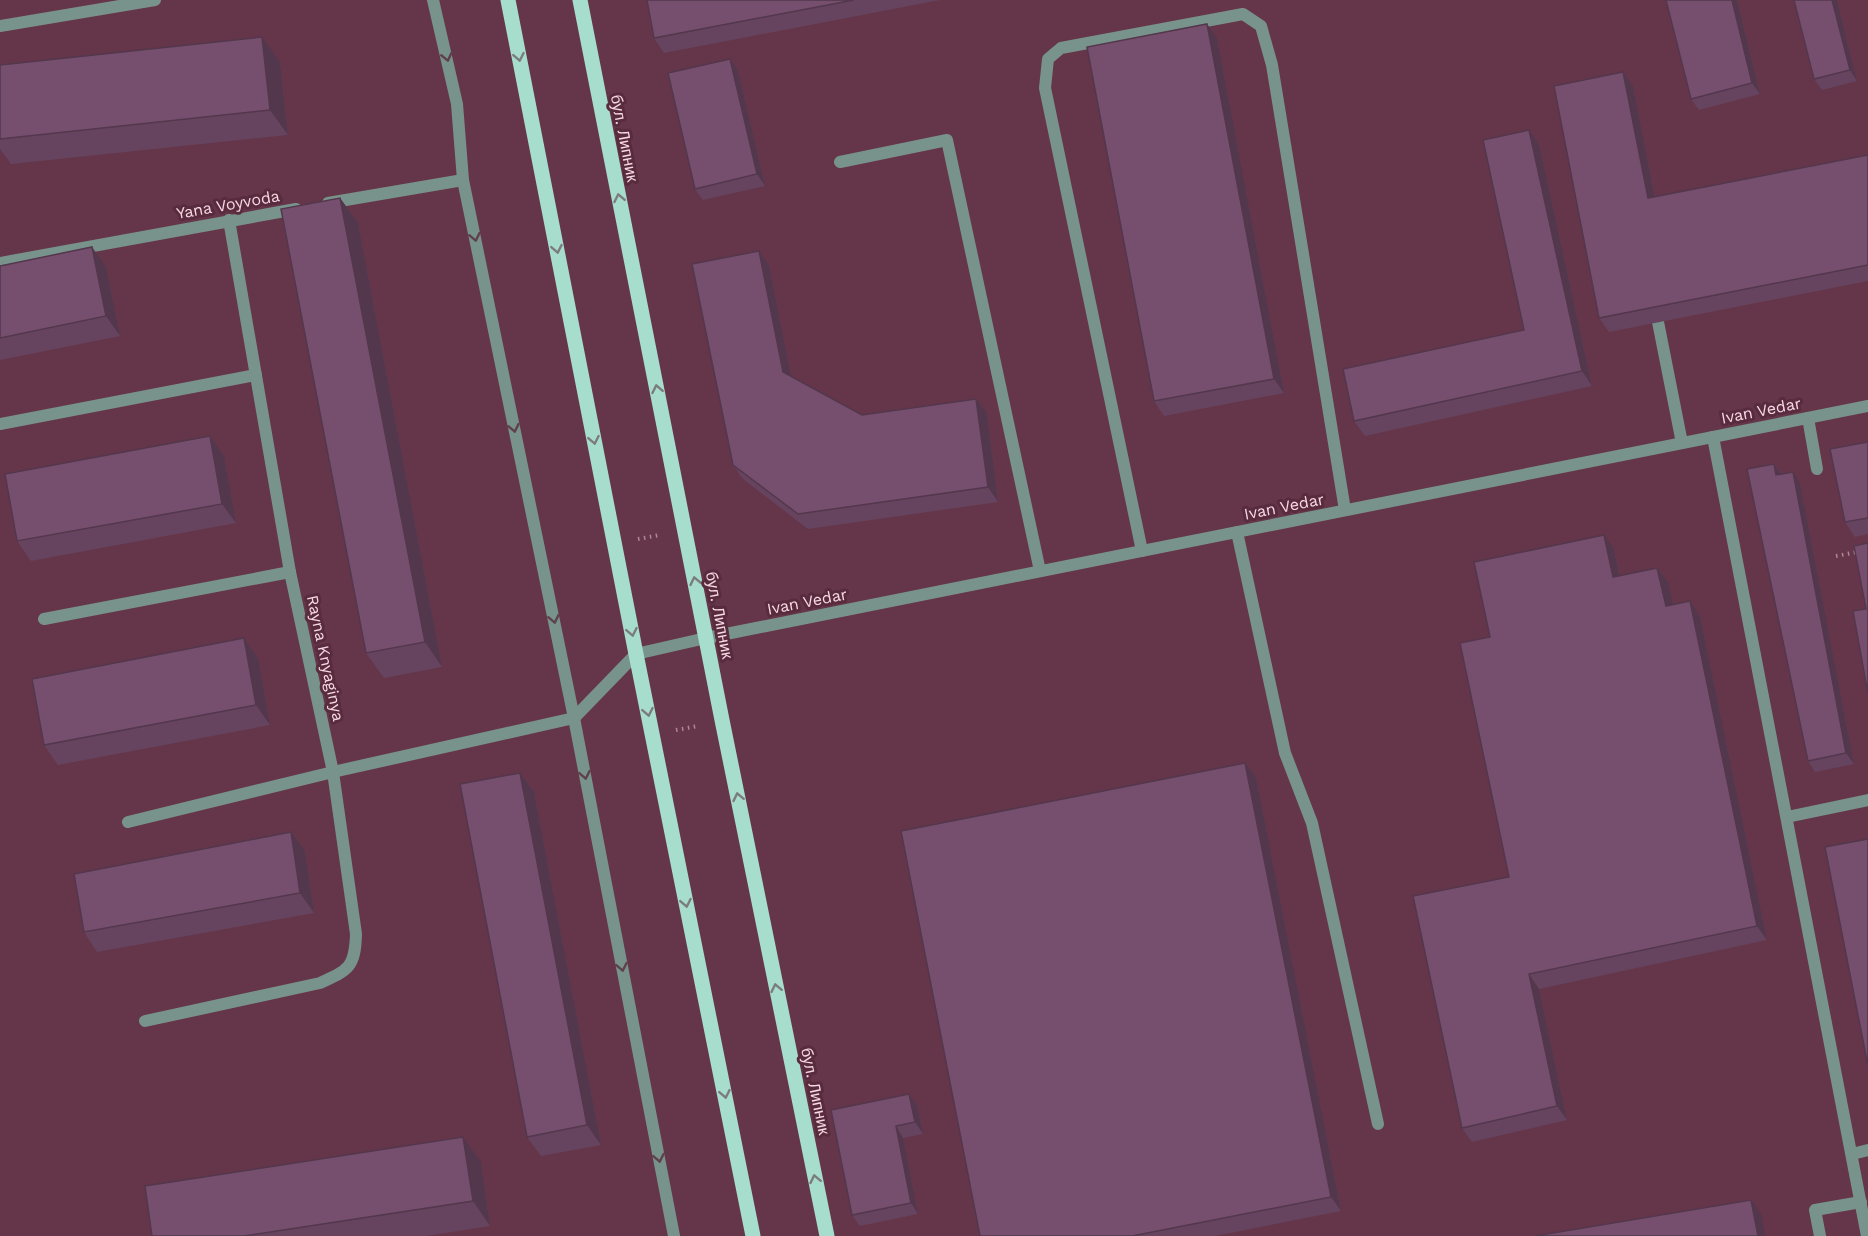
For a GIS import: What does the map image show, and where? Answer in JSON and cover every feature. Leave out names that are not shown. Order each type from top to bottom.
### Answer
[{"type":"main road","points":[[508,0],[652,736],[753,1236]]},
{"type":"main road","name":"бул. Липник","points":[[580,0],[684,530],[827,1236]]},
{"type":"street","points":[[0,26],[155,0]]},
{"type":"street","points":[[433,0],[458,104],[463,180],[574,718],[674,1236]]},
{"type":"street","points":[[1142,551],[1045,88],[1048,59],[1061,48],[1243,14],[1261,26],[1272,65],[1344,510]]},
{"type":"street","points":[[840,162],[947,140],[1040,571]]},
{"type":"street","name":"Yana Voyvoda","points":[[0,263],[228,220],[463,180]]},
{"type":"street","name":"Rayna Knyaginya","points":[[145,1021],[320,983],[342,974],[355,957],[356,934],[333,772],[290,572],[228,220]]},
{"type":"street","points":[[1658,322],[1682,443]]},
{"type":"street","points":[[0,424],[256,375]]},
{"type":"street","name":"Ivan Vedar","points":[[636,654],[706,638],[1868,406]]},
{"type":"street","points":[[1808,418],[1817,469]]},
{"type":"street","points":[[1713,437],[1867,1236]]},
{"type":"street","points":[[1236,532],[1285,753],[1312,823],[1378,1124]]},
{"type":"street","points":[[45,619],[290,572]]},
{"type":"street","points":[[128,822],[333,772],[574,718],[636,654]]},
{"type":"street","points":[[1787,817],[1868,800]]},
{"type":"street","points":[[1852,1154],[1868,1150]]},
{"type":"street","points":[[1820,1236],[1815,1210],[1861,1202]]},
{"type":"path","points":[[615,544],[684,530]]},
{"type":"path","points":[[1836,556],[1868,550]]},
{"type":"path","points":[[652,736],[722,720]]},
{"type":"building","points":[[647,0],[854,0],[654,38]]},
{"type":"building","points":[[1666,0],[1732,0],[1752,83],[1691,99]]},
{"type":"building","points":[[1794,0],[1832,0],[1850,70],[1814,79]]},
{"type":"building","points":[[1207,24],[1274,379],[1154,401],[1087,47]]},
{"type":"building","points":[[262,37],[270,110],[0,139],[0,65]]},
{"type":"building","points":[[730,59],[757,174],[695,189],[668,73]]},
{"type":"building","points":[[1623,72],[1648,198],[1868,155],[1868,265],[1599,318],[1554,86]]},
{"type":"building","points":[[1529,130],[1582,371],[1354,421],[1343,369],[1524,330],[1483,140]]},
{"type":"building","points":[[340,198],[425,642],[366,653],[281,209]]},
{"type":"building","points":[[92,247],[106,316],[0,338],[0,266]]},
{"type":"building","points":[[759,251],[783,372],[862,415],[976,399],[988,487],[798,514],[733,465],[692,264]]},
{"type":"building","points":[[210,436],[222,504],[17,541],[5,474]]},
{"type":"building","points":[[1868,442],[1868,518],[1845,522],[1830,449]]},
{"type":"building","points":[[1774,464],[1776,475],[1793,472],[1846,753],[1808,761],[1747,469]]},
{"type":"building","points":[[1604,535],[1613,577],[1657,568],[1666,606],[1690,601],[1757,926],[1529,974],[1557,1106],[1462,1128],[1413,896],[1509,877],[1460,643],[1490,637],[1474,562]]},
{"type":"building","points":[[1868,543],[1868,694],[1853,611],[1866,609],[1854,546]]},
{"type":"building","points":[[244,638],[256,705],[44,745],[32,679]]},
{"type":"building","points":[[1245,763],[1331,1197],[1132,1236],[980,1236],[901,831]]},
{"type":"building","points":[[520,773],[587,1125],[527,1137],[460,784]]},
{"type":"building","points":[[291,832],[300,893],[84,932],[74,874]]},
{"type":"building","points":[[1868,839],[1868,1066],[1825,847]]},
{"type":"building","points":[[909,1094],[915,1122],[896,1126],[911,1203],[852,1215],[831,1110]]},
{"type":"building","points":[[463,1137],[473,1201],[244,1236],[152,1236],[145,1186]]},
{"type":"building","points":[[1751,1200],[1758,1236],[1535,1236]]}]
